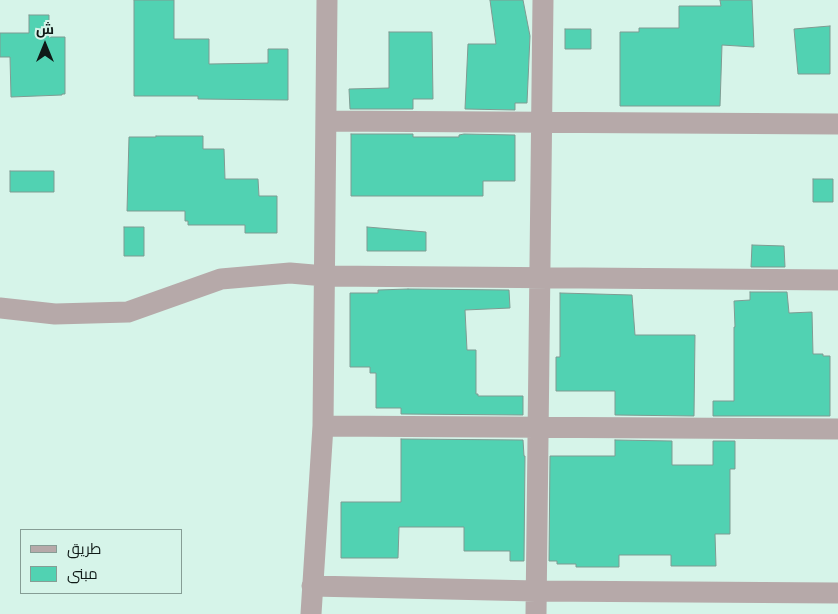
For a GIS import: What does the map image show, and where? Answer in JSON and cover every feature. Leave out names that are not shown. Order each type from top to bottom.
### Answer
[{"type":"street","points":[[311,614],[324,426],[327,0]]},
{"type":"street","points":[[536,614],[543,0]]},
{"type":"street","points":[[326,121],[838,124]]},
{"type":"street","points":[[0,308],[55,314],[128,312],[221,279],[290,273],[325,276],[838,280]]},
{"type":"street","points":[[324,426],[838,429]]},
{"type":"street","points":[[312,586],[536,591],[838,592]]},
{"type":"building","points":[[134,0],[174,0],[174,39],[209,39],[209,64],[268,63],[268,49],[288,49],[288,100],[198,99],[198,96],[134,96]]},
{"type":"building","points":[[490,0],[523,0],[530,36],[527,103],[515,103],[515,110],[465,109],[468,44],[496,44]]},
{"type":"building","points":[[720,0],[752,0],[754,47],[722,45],[720,106],[620,106],[620,32],[639,32],[639,28],[679,28],[679,6],[721,6]]},
{"type":"building","points":[[29,15],[49,15],[49,37],[65,37],[65,94],[11,97],[10,57],[0,57],[0,33],[29,33]]},
{"type":"building","points":[[830,26],[830,74],[798,74],[794,29]]},
{"type":"building","points":[[565,29],[591,29],[591,49],[565,49]]},
{"type":"building","points":[[389,32],[432,32],[433,99],[413,99],[413,109],[350,109],[349,89],[389,88]]},
{"type":"building","points":[[351,134],[413,134],[413,137],[459,137],[459,135],[464,134],[515,135],[515,181],[483,181],[483,196],[351,196]]},
{"type":"building","points":[[203,136],[203,149],[224,149],[225,179],[258,179],[259,196],[277,196],[277,233],[245,233],[245,225],[188,225],[188,221],[185,221],[185,211],[127,211],[129,137]]},
{"type":"building","points":[[10,171],[54,171],[54,192],[10,192]]},
{"type":"building","points":[[813,179],[833,179],[833,202],[813,202]]},
{"type":"building","points":[[124,227],[144,227],[144,256],[124,256]]},
{"type":"building","points":[[367,227],[426,232],[426,251],[367,251]]},
{"type":"building","points":[[752,245],[784,246],[785,267],[751,267]]},
{"type":"building","points":[[378,290],[509,290],[510,308],[465,310],[467,350],[476,350],[476,394],[478,396],[523,396],[523,415],[401,414],[401,408],[376,408],[376,373],[370,373],[370,367],[350,367],[350,293],[378,293]]},
{"type":"building","points":[[750,292],[787,292],[789,313],[812,312],[813,354],[830,356],[830,416],[713,416],[713,401],[734,401],[734,301],[750,300]]},
{"type":"building","points":[[560,293],[632,295],[635,335],[695,335],[694,416],[615,415],[615,391],[556,391],[556,357],[560,357]]},
{"type":"building","points":[[401,439],[523,440],[525,456],[524,561],[510,561],[510,551],[464,551],[464,527],[399,527],[398,558],[341,558],[341,502],[401,502]]},
{"type":"building","points":[[615,440],[672,441],[672,465],[713,465],[713,441],[735,441],[735,469],[730,469],[730,534],[715,534],[716,566],[671,566],[671,555],[619,555],[619,567],[576,567],[576,564],[557,564],[557,561],[549,561],[550,456],[615,456]]}]
